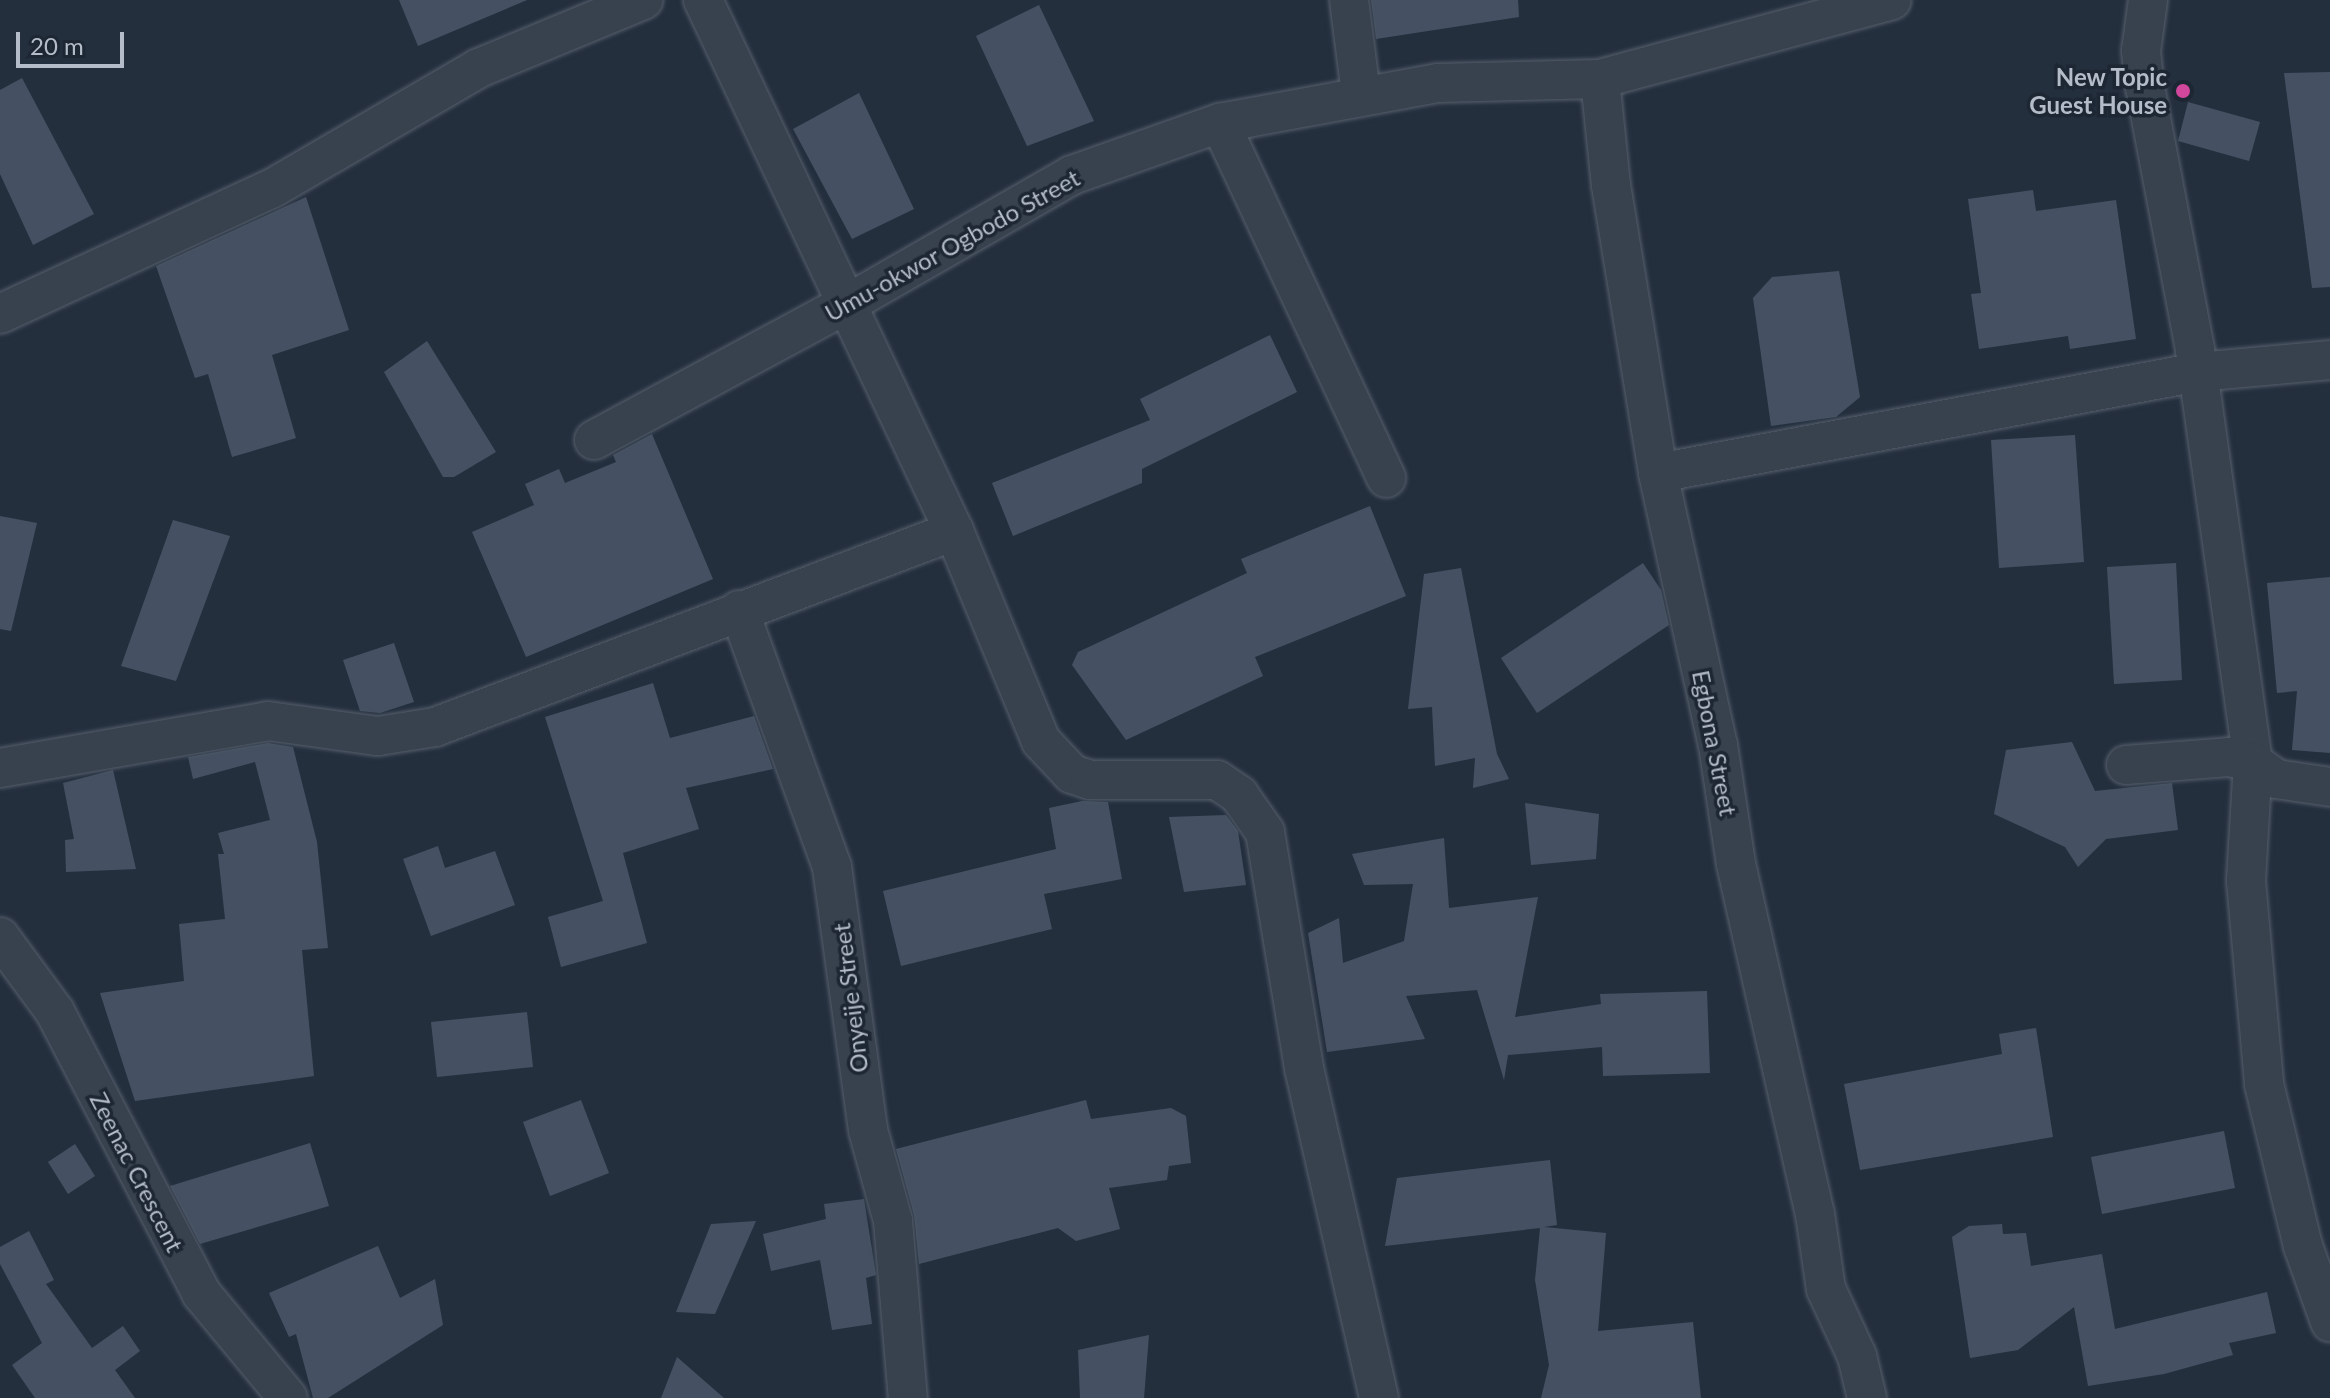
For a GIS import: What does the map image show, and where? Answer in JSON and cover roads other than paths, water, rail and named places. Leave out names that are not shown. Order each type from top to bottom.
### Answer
[{"type":"street","points":[[0,314],[271,189],[479,68],[643,0]]},
{"type":"street","points":[[703,0],[954,531],[1041,741],[1072,774],[1090,780],[1217,780],[1239,795],[1265,832],[1304,1068],[1379,1398]]},
{"type":"street","points":[[1349,0],[1361,94]]},
{"type":"street","name":"Umu-okwor Ogbodo Street","points":[[594,440],[847,304],[1072,175],[1220,123],[1361,94],[1485,80],[1600,79],[1892,0]]},
{"type":"street","points":[[2148,0],[2141,51],[2145,87],[2198,372],[2253,762],[2246,881],[2264,1084],[2303,1246],[2330,1322]]},
{"type":"street","name":"Egbona Street","points":[[1600,79],[1611,185],[1658,473],[1718,745],[1736,864],[1815,1214],[1826,1289],[1857,1356],[1867,1398]]},
{"type":"street","points":[[1220,123],[1386,478]]},
{"type":"street","points":[[1658,473],[2198,372],[2330,360]]},
{"type":"street","points":[[0,768],[268,721],[378,736],[435,727],[954,531]]},
{"type":"street","name":"Onyeije Street","points":[[739,610],[832,867],[863,1105],[893,1221],[902,1396]]},
{"type":"street","points":[[2126,765],[2229,757],[2253,762],[2276,779],[2330,787]]},
{"type":"street","name":"Zeenac Crescent","points":[[0,937],[55,1012],[201,1293],[288,1398]]},
{"type":"place","name":"New Topic Guest House","points":[[2183,91]]}]
